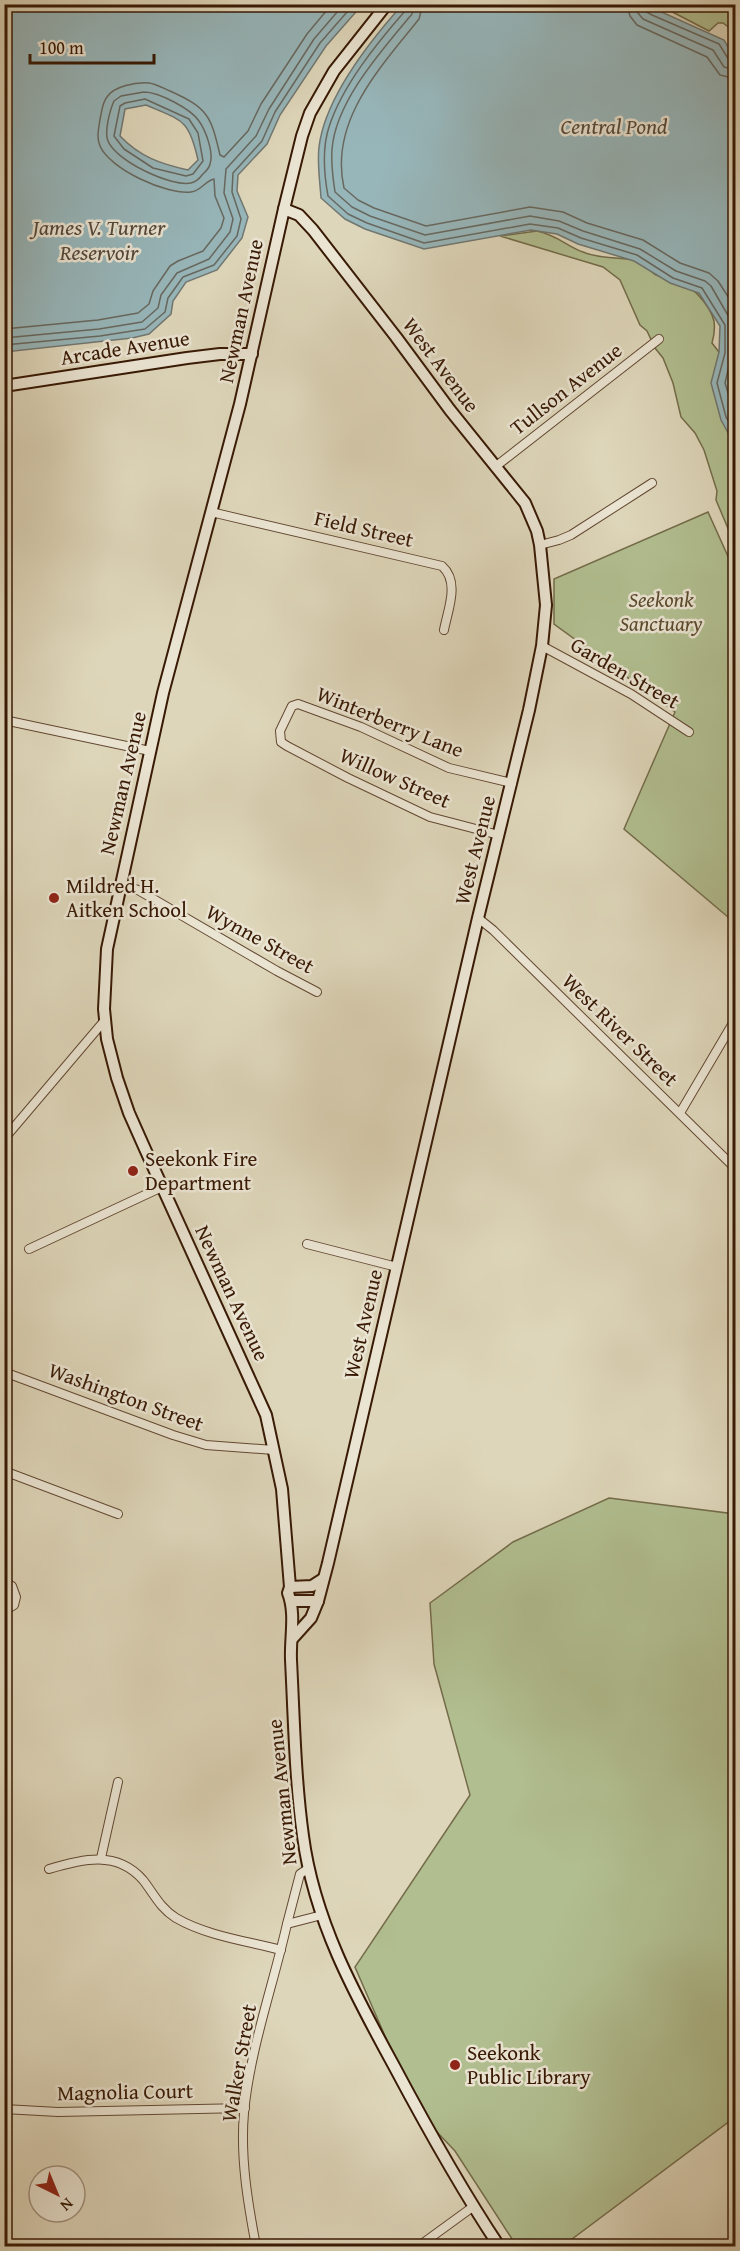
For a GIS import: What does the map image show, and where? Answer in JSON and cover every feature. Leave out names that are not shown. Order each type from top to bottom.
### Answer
[{"type":"main road","name":"Newman Avenue","points":[[387,4],[334,71],[320,93],[310,113],[293,171],[252,354],[150,751],[107,949],[105,1020],[107,1039],[129,1113],[266,1415],[282,1489],[293,1638],[291,1650],[297,1785],[303,1838],[322,1915],[338,1960],[371,2024],[431,2135],[499,2247]]},
{"type":"main road","name":"West Avenue","points":[[284,209],[299,215],[313,230],[525,503],[537,531],[540,545],[546,605],[542,646],[512,783],[478,918],[318,1601],[311,1618],[293,1638]]},
{"type":"main road","name":"Arcade Avenue","points":[[4,386],[220,354],[252,354]]},
{"type":"main road","points":[[290,1587],[312,1586],[323,1579]]},
{"type":"main road","points":[[291,1601],[318,1601]]},
{"type":"street","name":"Tullson Avenue","points":[[495,467],[659,339]]},
{"type":"street","points":[[540,545],[571,534],[652,483]]},
{"type":"street","name":"Field Street","points":[[211,513],[442,566],[451,576],[453,585],[444,630]]},
{"type":"street","name":"Garden Street","points":[[542,646],[631,694],[689,732]]},
{"type":"street","name":"Winterberry Lane","points":[[281,742],[280,731],[284,722],[292,706],[298,704],[361,727],[449,768],[512,783]]},
{"type":"street","points":[[4,720],[150,751]]},
{"type":"street","name":"Willow Street","points":[[281,742],[348,778],[430,817],[499,835]]},
{"type":"street","name":"Wynne Street","points":[[121,884],[138,890],[277,971],[318,992]]},
{"type":"street","name":"West River Street","points":[[478,918],[493,930],[735,1168]]},
{"type":"street","points":[[680,1113],[735,1018]]},
{"type":"street","points":[[4,1139],[105,1020]]},
{"type":"street","points":[[29,1249],[162,1187]]},
{"type":"street","points":[[307,1244],[397,1267]]},
{"type":"street","name":"Washington Street","points":[[4,1372],[173,1435],[206,1445],[274,1450]]},
{"type":"street","points":[[4,1471],[118,1514]]},
{"type":"street","points":[[4,1583],[14,1589],[16,1597],[14,1605],[4,1611]]},
{"type":"street","points":[[101,1858],[118,1782]]},
{"type":"street","points":[[49,1869],[101,1858],[116,1862],[132,1871],[142,1880],[159,1904],[185,1923],[281,1950]]},
{"type":"street","name":"Walker Street","points":[[256,2247],[246,2186],[245,2109],[258,2040],[300,1874],[309,1868]]},
{"type":"street","points":[[287,1924],[322,1915]]},
{"type":"street","name":"Magnolia Court","points":[[4,2109],[58,2112],[245,2109]]},
{"type":"street","points":[[419,2247],[474,2206]]},
{"type":"street","points":[[732,2247],[735,2232]]},
{"type":"green space","points":[[659,5],[735,5],[735,32],[723,23],[718,23],[709,31]]},
{"type":"green space","points":[[735,32],[735,71],[727,49],[734,40]]},
{"type":"green space","points":[[537,231],[577,250],[602,257],[642,262],[656,275],[674,277],[698,295],[712,314],[714,332],[712,343],[722,356],[735,438],[735,545],[716,500],[717,491],[704,450],[695,433],[681,417],[673,383],[663,358],[647,331],[640,325],[620,280],[603,267],[500,236]]},
{"type":"green space","name":"Seekonk Sanctuary","points":[[708,512],[735,572],[735,923],[624,829],[675,712],[554,624],[554,579]]},
{"type":"green space","points":[[609,1498],[735,1514],[735,2117],[568,2242],[514,2242],[455,2151],[418,2112],[355,1967],[470,1795],[434,1664],[430,1603],[513,1542]]},
{"type":"water","name":"James V. Turner Reservoir","points":[[5,4],[362,5],[326,46],[280,115],[267,144],[238,175],[237,191],[248,217],[242,238],[217,270],[186,282],[173,301],[171,314],[149,334],[132,338],[5,352]],"holes":[[[146,105],[176,119],[187,129],[198,160],[188,170],[151,159],[120,136],[125,109]]]},
{"type":"water","name":"Central Pond","points":[[403,4],[646,5],[724,40],[736,61],[735,445],[721,420],[711,383],[719,352],[720,326],[699,293],[670,283],[634,261],[578,244],[557,234],[531,230],[424,249],[365,229],[345,219],[321,198],[319,147],[330,109],[350,71],[376,35]]},
{"type":"place","name":"Mildred H. Aitken School","points":[[54,898]]},
{"type":"place","name":"Seekonk Fire Department","points":[[133,1171]]},
{"type":"place","name":"Seekonk Public Library","points":[[455,2065]]}]
